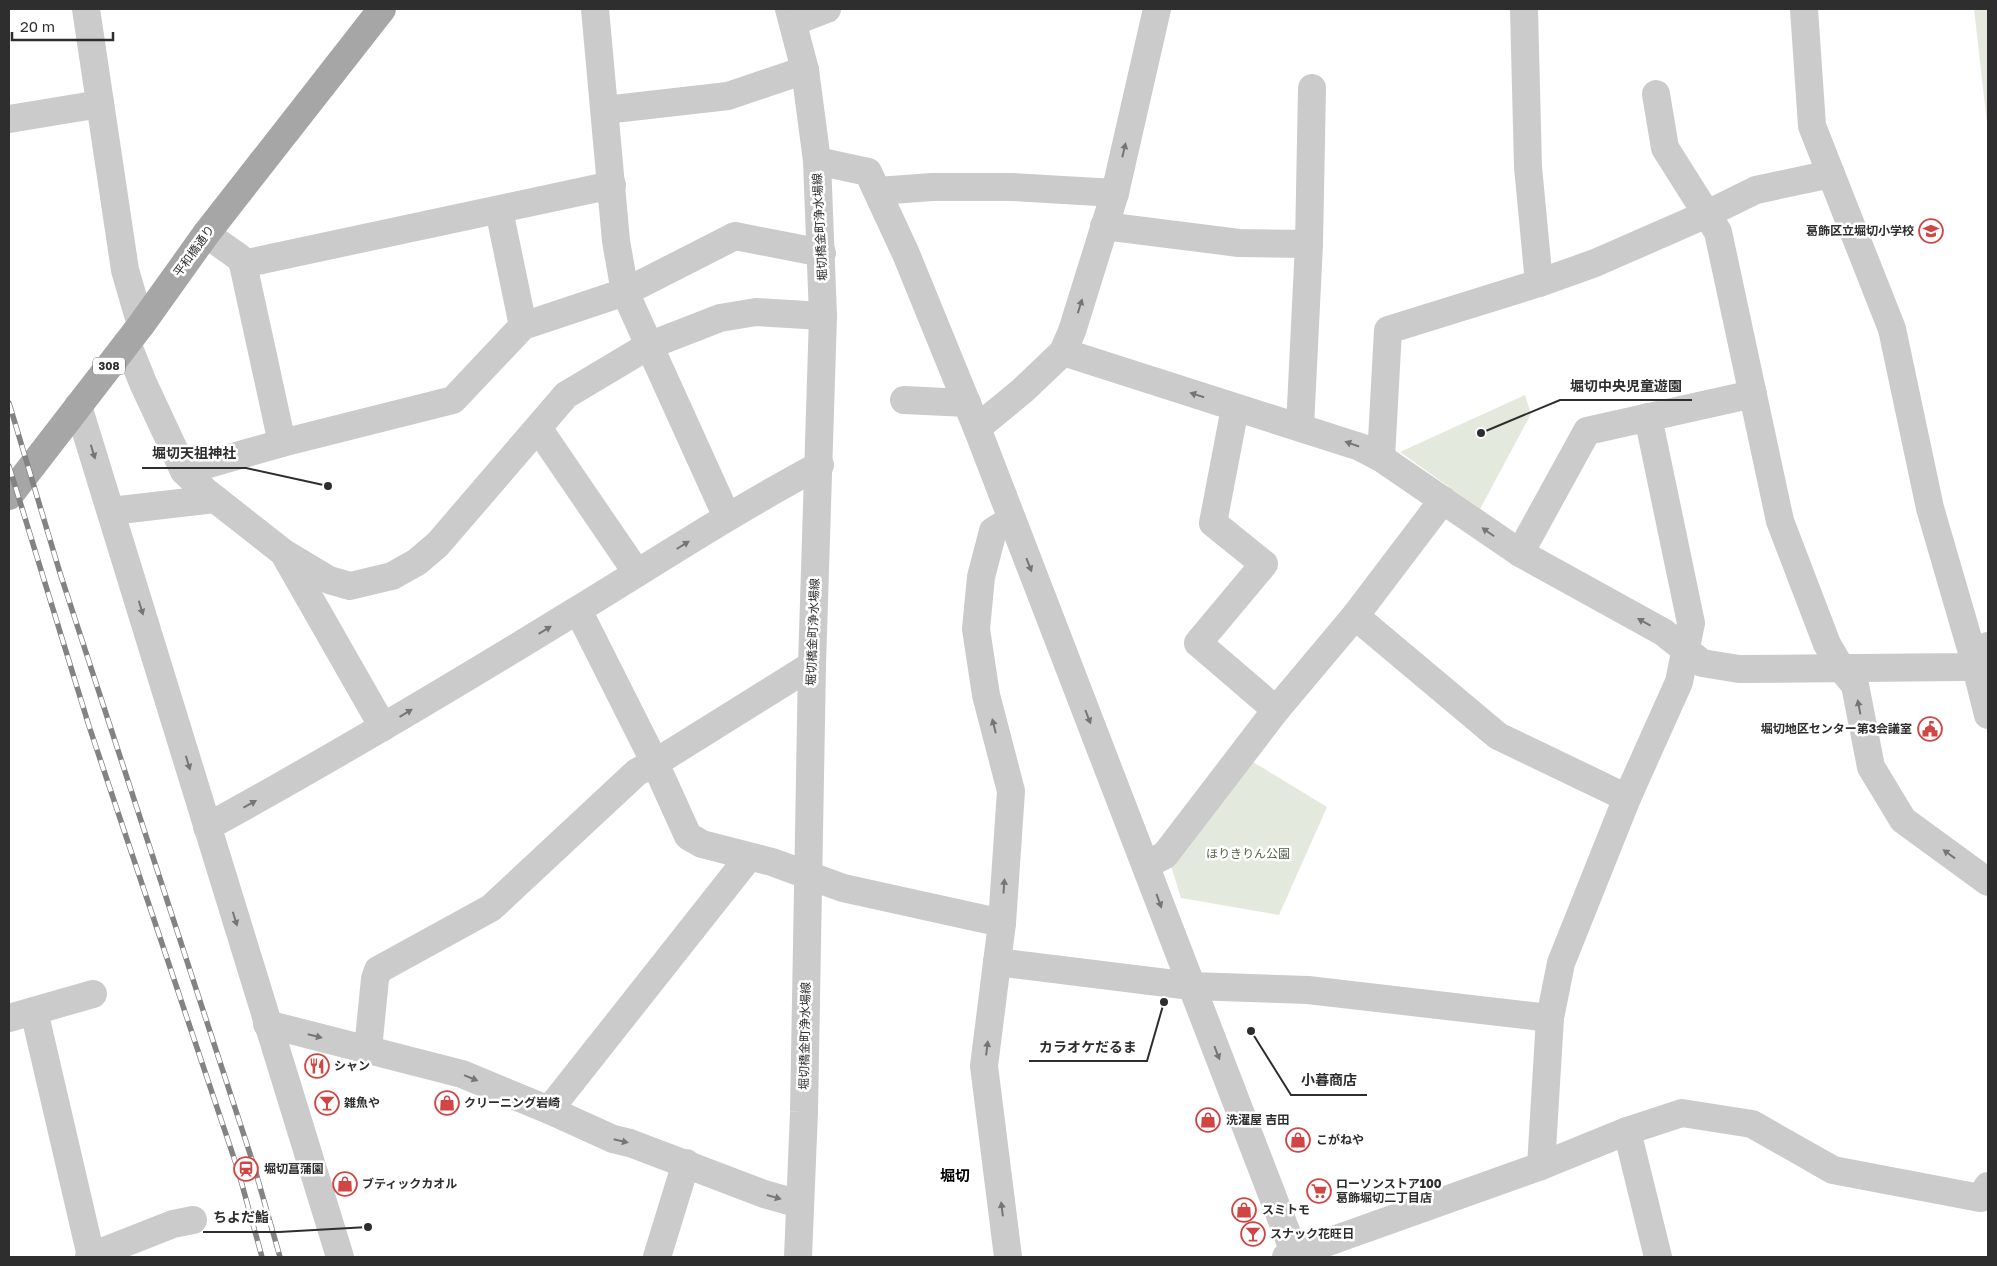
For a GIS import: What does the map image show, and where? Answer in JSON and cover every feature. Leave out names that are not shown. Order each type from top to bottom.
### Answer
[{"type":"main road","name":"平和橋通り","points":[[9,496],[134,334],[206,234],[382,9]]},
{"type":"street","points":[[86,9],[143,384],[184,471],[215,499],[284,553],[329,580],[350,586],[392,576],[417,562],[438,544],[566,395],[648,346],[720,318],[756,312],[823,316]]},
{"type":"street","points":[[595,9],[616,241],[625,292],[727,518]]},
{"type":"street","points":[[791,15],[827,9]]},
{"type":"street","points":[[904,400],[972,415],[1022,391],[1063,352],[1072,331],[1114,193],[1157,9]]},
{"type":"street","points":[[1524,9],[1528,167],[1539,283]]},
{"type":"street","points":[[1804,9],[1812,126],[1892,329],[1930,508],[1981,652],[1988,715]]},
{"type":"street","name":"堀切橋金町浄水場線","points":[[791,15],[805,70],[817,161],[823,316],[820,466],[812,665],[804,1112],[798,1257]]},
{"type":"street","points":[[605,110],[728,96],[805,70]]},
{"type":"street","points":[[1300,427],[1309,244],[1312,88]]},
{"type":"street","points":[[1656,94],[1665,148],[1718,232],[1780,521],[1827,644],[1841,668],[1854,685],[1871,767],[1903,820],[1988,882]]},
{"type":"street","points":[[9,119],[100,104]]},
{"type":"street","points":[[817,161],[868,172],[878,191],[972,415],[1146,865],[1292,1257],[1541,1166],[1627,1131],[1682,1113],[1752,1124],[1833,1170],[1980,1198],[1988,1186]]},
{"type":"street","points":[[1381,458],[1388,330],[1539,283],[1595,263],[1707,214],[1756,190],[1831,174]]},
{"type":"street","points":[[243,264],[612,185]]},
{"type":"street","points":[[878,191],[932,187],[1012,187],[1114,193]]},
{"type":"street","points":[[499,210],[523,326]]},
{"type":"street","points":[[1104,226],[1239,243],[1309,244]]},
{"type":"street","points":[[206,234],[240,258],[243,264],[282,443]]},
{"type":"street","points":[[184,471],[282,443],[453,400],[523,326],[625,292],[735,236],[822,253]]},
{"type":"street","points":[[1063,352],[1360,447],[1381,458],[1520,553],[1662,632],[1702,663],[1739,669],[1964,667],[1981,652]]},
{"type":"street","points":[[1520,553],[1587,432],[1753,394]]},
{"type":"street","points":[[78,406],[267,1024],[322,1193],[340,1257]]},
{"type":"street","points":[[1235,408],[1213,523],[1264,564],[1198,643],[1276,710]]},
{"type":"street","points":[[1541,1166],[1550,1018],[1562,963],[1627,798],[1679,682],[1691,623],[1648,417]]},
{"type":"street","points":[[538,428],[637,573]]},
{"type":"street","points":[[207,828],[382,727],[727,518],[820,466]]},
{"type":"street","points":[[111,510],[215,499]]},
{"type":"street","points":[[1146,865],[1165,855],[1276,710],[1355,616],[1443,500]]},
{"type":"street","points":[[1008,1257],[984,1066],[1002,923],[1010,791],[986,696],[976,629],[981,577],[993,532],[1011,520]]},
{"type":"street","points":[[284,553],[382,727]]},
{"type":"street","points":[[578,610],[655,763],[688,836],[702,844],[749,858],[772,862],[842,888],[1002,923]]},
{"type":"street","points":[[1355,616],[1498,736],[1627,798]]},
{"type":"street","points":[[368,1049],[375,979],[378,970],[491,908],[637,772],[655,763],[812,665]]},
{"type":"street","points":[[549,1110],[749,858]]},
{"type":"street","points":[[997,962],[1191,986],[1308,990],[1550,1018]]},
{"type":"street","points":[[93,994],[22,1014],[90,1257],[173,1224],[193,1220]]},
{"type":"street","points":[[267,1024],[462,1074],[613,1139],[630,1143],[686,1163],[764,1194],[800,1204]]},
{"type":"street","points":[[1627,1131],[1658,1257]]},
{"type":"street","points":[[657,1257],[686,1163]]},
{"type":"green space","points":[[1974,9],[1988,9],[1988,132]]},
{"type":"green space","points":[[1525,395],[1531,414],[1480,509],[1400,452]]},
{"type":"green space","name":"ほりきりん公園","points":[[1253,762],[1327,807],[1279,915],[1181,898],[1171,866]]},
{"type":"railway","points":[[9,403],[60,573],[254,1166],[280,1257]]},
{"type":"railway","points":[[9,466],[89,726],[238,1170],[262,1257]]},
{"type":"place","name":"葛飾区立堀切小学校","points":[[1931,231]]},
{"type":"place","name":"堀切中央児童遊園","points":[[1481,433]]},
{"type":"place","name":"堀切天祖神社","points":[[328,486]]},
{"type":"place","name":"堀切地区センター第3会議室","points":[[1930,729]]},
{"type":"place","name":"カラオケだるま","points":[[1164,1002]]},
{"type":"place","name":"小暮商店","points":[[1251,1031]]},
{"type":"place","name":"シャン","points":[[317,1066]]},
{"type":"place","name":"雑魚や","points":[[327,1103]]},
{"type":"place","name":"クリーニング岩崎","points":[[447,1103]]},
{"type":"place","name":"洗濯屋 吉田","points":[[1208,1120]]},
{"type":"place","name":"こがねや","points":[[1298,1140]]},
{"type":"place","name":"堀切菖蒲園","points":[[246,1169]]},
{"type":"place","name":"ブティックカオル","points":[[345,1184]]},
{"type":"place","name":"ローソンストア100 葛飾堀切二丁目店","points":[[1319,1191]]},
{"type":"place","name":"スミトモ","points":[[1244,1210]]},
{"type":"place","name":"ちよだ鮨","points":[[368,1227]]},
{"type":"place","name":"スナック花旺日","points":[[1253,1234]]},
{"type":"district","name":"堀切","points":[[955,1176]]}]
